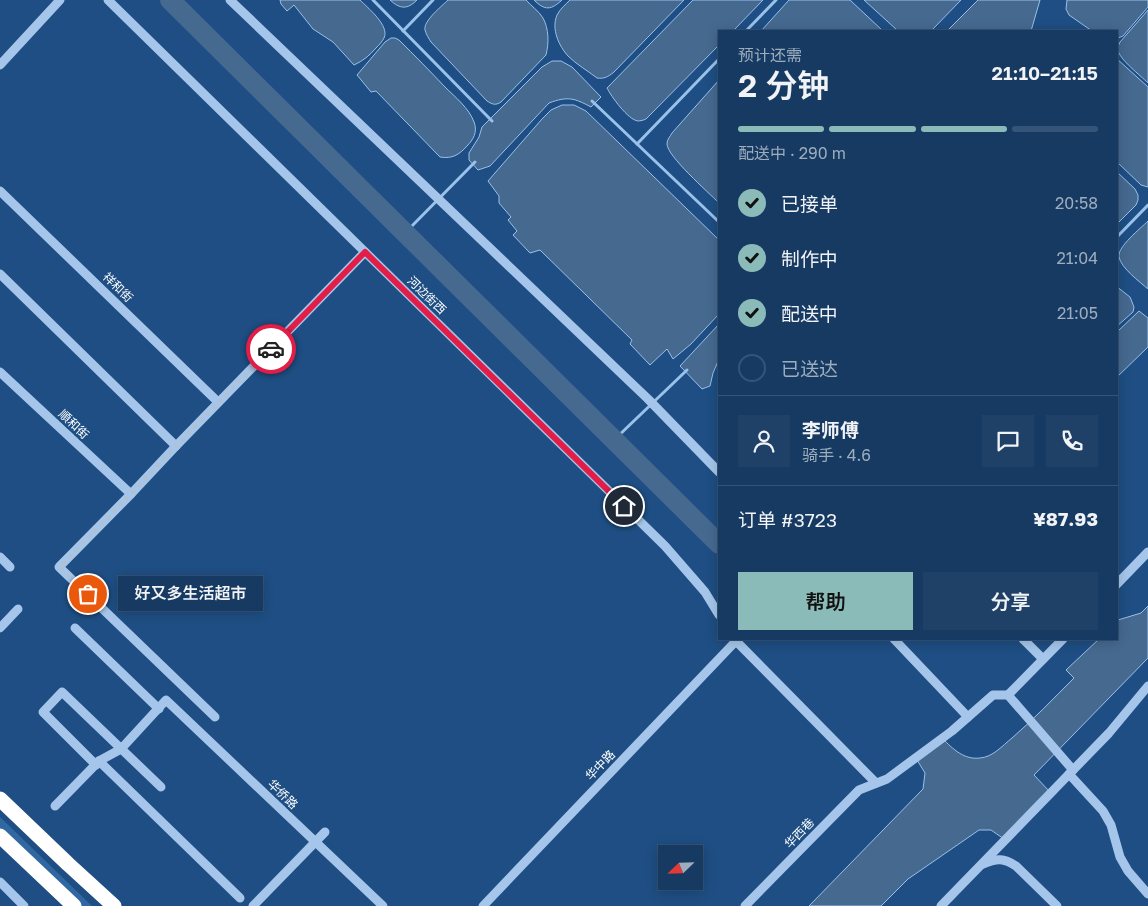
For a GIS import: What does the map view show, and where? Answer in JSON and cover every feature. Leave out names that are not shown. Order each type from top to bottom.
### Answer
[{"type":"highway","points":[[0,800],[114,906]]},
{"type":"highway","points":[[0,836],[74,906]]},
{"type":"street","points":[[0,65],[60,0]]},
{"type":"street","name":"河边街西","points":[[108,0],[666,546],[705,592],[718,613]]},
{"type":"street","points":[[230,0],[648,398],[718,471]]},
{"type":"street","name":"祥和街","points":[[0,191],[218,402]]},
{"type":"street","points":[[214,717],[60,567],[365,252]]},
{"type":"street","points":[[0,274],[176,446]]},
{"type":"street","name":"順和街","points":[[0,372],[131,494]]},
{"type":"street","points":[[1118,583],[1148,552]]},
{"type":"street","points":[[0,557],[10,566]]},
{"type":"street","points":[[0,628],[18,609]]},
{"type":"street","points":[[55,806],[97,763],[121,749],[159,709],[75,628]]},
{"type":"street","points":[[734,640],[876,783]]},
{"type":"street","name":"华中路","points":[[483,906],[734,640]]},
{"type":"street","points":[[895,640],[968,717]]},
{"type":"street","points":[[1024,640],[1043,659]]},
{"type":"street","points":[[1062,640],[1008,695],[1103,810],[1111,825],[1120,857],[1128,871],[1148,894]]},
{"type":"street","points":[[942,906],[1109,733],[1148,686]]},
{"type":"street","points":[[161,787],[62,692],[43,712],[240,898]]},
{"type":"street","name":"华西巷","points":[[745,906],[858,790],[887,779],[952,731],[993,695],[1008,695]]},
{"type":"street","name":"华侨路","points":[[159,709],[166,700],[383,906]]},
{"type":"street","points":[[253,906],[325,832]]},
{"type":"street","points":[[982,864],[1000,859],[1009,862],[1016,866],[1057,906]]},
{"type":"street","points":[[0,882],[24,906]]},
{"type":"shaded area","points":[[280,0],[360,0],[373,12],[381,23],[385,33],[384,38],[369,55],[354,65],[333,42],[313,29],[294,5],[287,11]]},
{"type":"shaded area","points":[[390,0],[417,0],[407,7],[400,7]]},
{"type":"shaded area","points":[[448,0],[526,0],[543,18],[548,36],[546,55],[497,104],[487,101],[431,42],[427,35],[425,26],[427,22]]},
{"type":"shaded area","points":[[534,0],[562,0],[555,6],[548,8],[541,6]]},
{"type":"shaded area","points":[[570,0],[684,0],[614,72],[606,77],[597,78],[568,56],[557,37],[555,20],[561,9]]},
{"type":"shaded area","points":[[693,0],[763,0],[734,30],[718,30],[718,46],[646,119],[638,121],[630,117],[620,107],[607,88]]},
{"type":"shaded area","points":[[789,0],[850,0],[882,30],[762,30]]},
{"type":"shaded area","points":[[864,0],[961,0],[932,30],[897,30]]},
{"type":"shaded area","points":[[978,0],[1040,0],[1031,30],[948,30]]},
{"type":"shaded area","points":[[1067,0],[1148,0],[1148,7],[1123,36],[1118,38],[1118,30],[1091,30],[1069,15],[1066,9]]},
{"type":"shaded area","points":[[1148,10],[1148,83],[1122,58],[1118,48],[1120,42]]},
{"type":"shaded area","points":[[391,38],[399,40],[461,103],[472,117],[475,126],[474,136],[469,144],[458,154],[452,157],[440,157],[376,91],[371,92],[357,75],[385,42]]},
{"type":"shaded area","points":[[1118,60],[1148,87],[1148,187],[1141,185],[1118,163]]},
{"type":"shaded area","points":[[552,61],[561,61],[572,67],[601,97],[591,107],[571,99],[561,99],[549,103],[490,166],[478,170],[469,160],[469,153],[479,137],[482,127],[542,67]]},
{"type":"shaded area","points":[[718,81],[718,202],[681,165],[669,150],[667,144],[672,133]]},
{"type":"shaded area","points":[[562,105],[574,105],[586,111],[718,239],[718,315],[691,344],[673,359],[667,349],[650,365],[630,344],[632,340],[540,250],[530,253],[513,235],[517,231],[508,220],[511,217],[499,203],[499,196],[488,181],[551,110]]},
{"type":"shaded area","points":[[1118,173],[1135,189],[1138,195],[1136,205],[1118,223]]},
{"type":"shaded area","points":[[1148,221],[1148,289],[1127,270],[1120,261],[1119,253],[1125,243]]},
{"type":"shaded area","points":[[1118,288],[1130,297],[1134,307],[1133,312],[1118,325]]},
{"type":"shaded area","points":[[1139,311],[1148,318],[1148,347],[1118,376],[1118,331]]},
{"type":"shaded area","points":[[718,325],[718,361],[710,386],[702,389],[680,366]]},
{"type":"shaded area","points":[[1148,606],[1148,658],[1034,775],[1050,792],[1004,839],[991,830],[979,830],[908,879],[881,906],[809,906],[923,789],[925,773],[917,760],[943,739],[964,756],[974,758],[985,757],[1001,748],[1074,678],[1066,670],[1098,640],[1118,640],[1118,620],[1141,613]]},
{"type":"shaded area","points":[[0,817],[92,906],[80,906],[0,830]]},
{"type":"waterway","points":[[170,0],[718,543]]},
{"type":"waterway","points":[[373,0],[492,121]]},
{"type":"waterway","points":[[403,31],[433,0]]},
{"type":"waterway","points":[[747,30],[776,0]]},
{"type":"waterway","points":[[637,144],[718,60]]},
{"type":"waterway","points":[[592,101],[718,221]]},
{"type":"waterway","points":[[405,233],[475,162]]},
{"type":"waterway","points":[[1118,236],[1148,205]]},
{"type":"waterway","points":[[614,440],[687,370]]},
{"type":"way so far","points":[[88,594],[60,567],[271,349]]},
{"type":"place","name":"好又多生活超市","points":[[88,594]]},
{"type":"route","points":[[271,349],[365,252],[624,506]]}]
